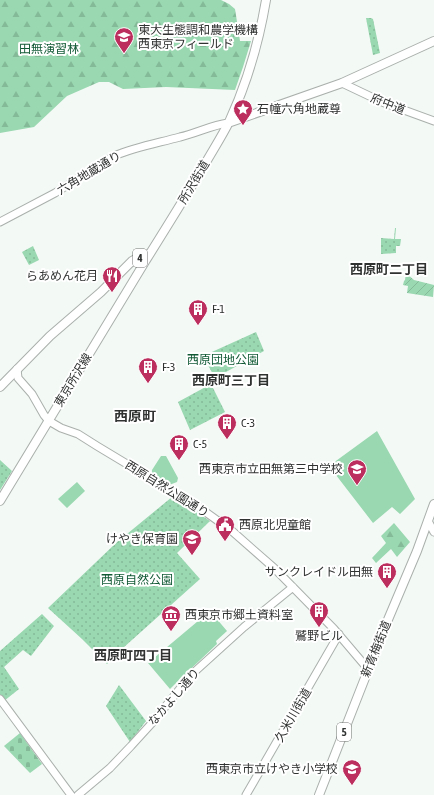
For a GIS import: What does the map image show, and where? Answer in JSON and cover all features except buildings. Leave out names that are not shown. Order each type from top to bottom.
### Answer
[{"type":"main road","name":"4","points":[[228,123],[241,94],[252,62],[266,0]]},
{"type":"main road","points":[[228,123],[342,83],[434,41]]},
{"type":"main road","name":"所沢街道","points":[[146,260],[197,179],[228,123]]},
{"type":"main road","name":"4","points":[[0,387],[50,336],[101,292],[132,261],[139,257],[146,260]]},
{"type":"main road","name":"東京所沢線","points":[[0,501],[146,260]]},
{"type":"main road","name":"新青梅街道","points":[[319,795],[368,669],[417,551],[434,504]]},
{"type":"street","name":"府中道","points":[[342,83],[382,102],[434,121]]},
{"type":"street","name":"六角地蔵通り","points":[[0,222],[55,193],[114,156],[182,137],[220,124],[228,123]]},
{"type":"street","points":[[17,369],[18,378],[32,394],[49,421]]},
{"type":"street","name":"西原自然公園通り","points":[[49,421],[78,434],[200,508],[232,531],[293,587],[339,634],[368,669]]},
{"type":"street","points":[[428,521],[434,532]]},
{"type":"street","name":"なかよし通り","points":[[78,795],[110,768],[131,746],[191,675],[293,587]]},
{"type":"street","name":"久米川街道","points":[[246,795],[339,634]]},
{"type":"street","points":[[0,699],[71,795]]},
{"type":"green space","name":"田無演習林","points":[[0,0],[221,0],[235,9],[240,41],[251,41],[235,90],[166,87],[123,89],[109,82],[99,82],[67,96],[34,127],[0,133]]},
{"type":"green space","points":[[366,18],[373,19],[380,53],[373,55]]},
{"type":"green space","points":[[395,228],[395,239],[401,239],[400,246],[396,246],[396,253],[381,254],[381,238],[394,239]]},
{"type":"green space","points":[[33,246],[39,260],[29,265],[22,252]]},
{"type":"green space","points":[[406,273],[414,280],[434,285],[433,297],[407,293],[408,286],[403,285]]},
{"type":"green space","name":"西原団地公園","points":[[256,332],[264,351],[215,378],[203,356]]},
{"type":"green space","points":[[211,384],[225,412],[190,430],[178,402]]},
{"type":"green space","points":[[377,431],[415,499],[400,514],[392,507],[373,523],[329,466]]},
{"type":"green space","points":[[161,456],[166,456],[178,478],[177,482],[169,485],[152,474],[152,470]]},
{"type":"green space","points":[[0,460],[12,471],[0,490]]},
{"type":"green space","points":[[77,482],[85,491],[67,508],[58,499]]},
{"type":"green space","name":"西原自然公園","points":[[172,497],[181,502],[180,504],[192,512],[193,510],[210,521],[177,553],[200,579],[107,664],[48,608],[116,543]]},
{"type":"green space","points":[[394,523],[410,542],[397,557],[391,549],[376,563],[372,558],[386,543],[381,536]]},
{"type":"green space","points":[[210,611],[227,631],[216,641],[217,644],[170,689],[148,663]]},
{"type":"green space","points":[[42,614],[54,626],[31,656],[23,650],[4,667],[19,689],[4,701],[0,696],[0,651]]},
{"type":"green space","points":[[119,685],[146,721],[130,742],[106,706]]},
{"type":"green space","points":[[20,733],[42,764],[30,773],[4,746]]},
{"type":"place","name":"東大生態調和農学機構 西東京フィールド","points":[[124,54]]},
{"type":"place","name":"石幢六角地蔵尊","points":[[243,126]]},
{"type":"place","name":"らあめん花月","points":[[112,293]]},
{"type":"place","name":"F-1","points":[[198,326]]},
{"type":"place","name":"F-3","points":[[148,384]]},
{"type":"place","name":"C-3","points":[[227,440]]},
{"type":"place","name":"C-5","points":[[179,461]]},
{"type":"place","name":"西東京市立田無第三中学校","points":[[357,486]]},
{"type":"place","name":"西原北児童館","points":[[225,542]]},
{"type":"place","name":"けやき保育園","points":[[192,556]]},
{"type":"place","name":"サンクレイドル田無","points":[[387,589]]},
{"type":"place","name":"鷲野ビル","points":[[319,628]]},
{"type":"place","name":"西東京市郷土資料室","points":[[171,632]]},
{"type":"place","name":"西東京市立けやき小学校","points":[[352,786]]},
{"type":"district","name":"西原町二丁目","points":[[389,269]]},
{"type":"district","name":"西原町三丁目","points":[[231,380]]},
{"type":"district","name":"西原町","points":[[135,416]]},
{"type":"district","name":"西原町四丁目","points":[[133,655]]}]
